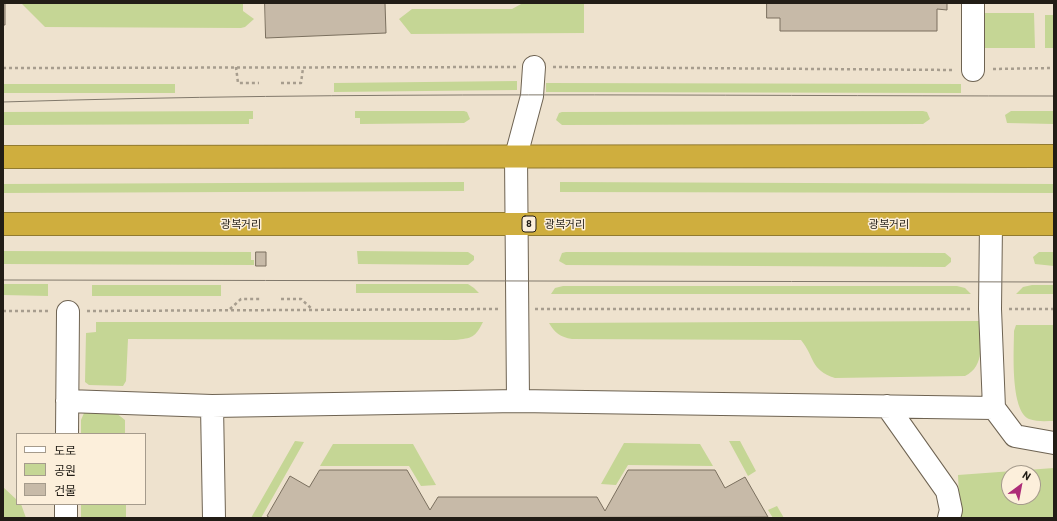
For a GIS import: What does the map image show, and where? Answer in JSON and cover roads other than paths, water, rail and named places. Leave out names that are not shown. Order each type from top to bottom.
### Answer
[{"type":"highway","points":[[3,157],[1054,156]]},
{"type":"highway","name":"광복거리","points":[[3,224],[1054,224]]},
{"type":"street","points":[[973,3],[973,70]]},
{"type":"street","points":[[518,401],[516,156],[532,96],[534,67]]},
{"type":"street","points":[[991,224],[990,309],[994,408],[1015,436],[1054,443]]},
{"type":"street","points":[[66,433],[68,312]]},
{"type":"street","points":[[67,401],[212,406],[518,401],[994,408]]},
{"type":"street","points":[[212,406],[214,518]]},
{"type":"street","points":[[887,406],[947,491],[951,510],[949,518]]},
{"type":"street","points":[[66,505],[66,518]]},
{"type":"tram line","points":[[3,102],[266,96],[397,95],[1054,96]]},
{"type":"tram line","points":[[3,280],[1054,282]]}]
